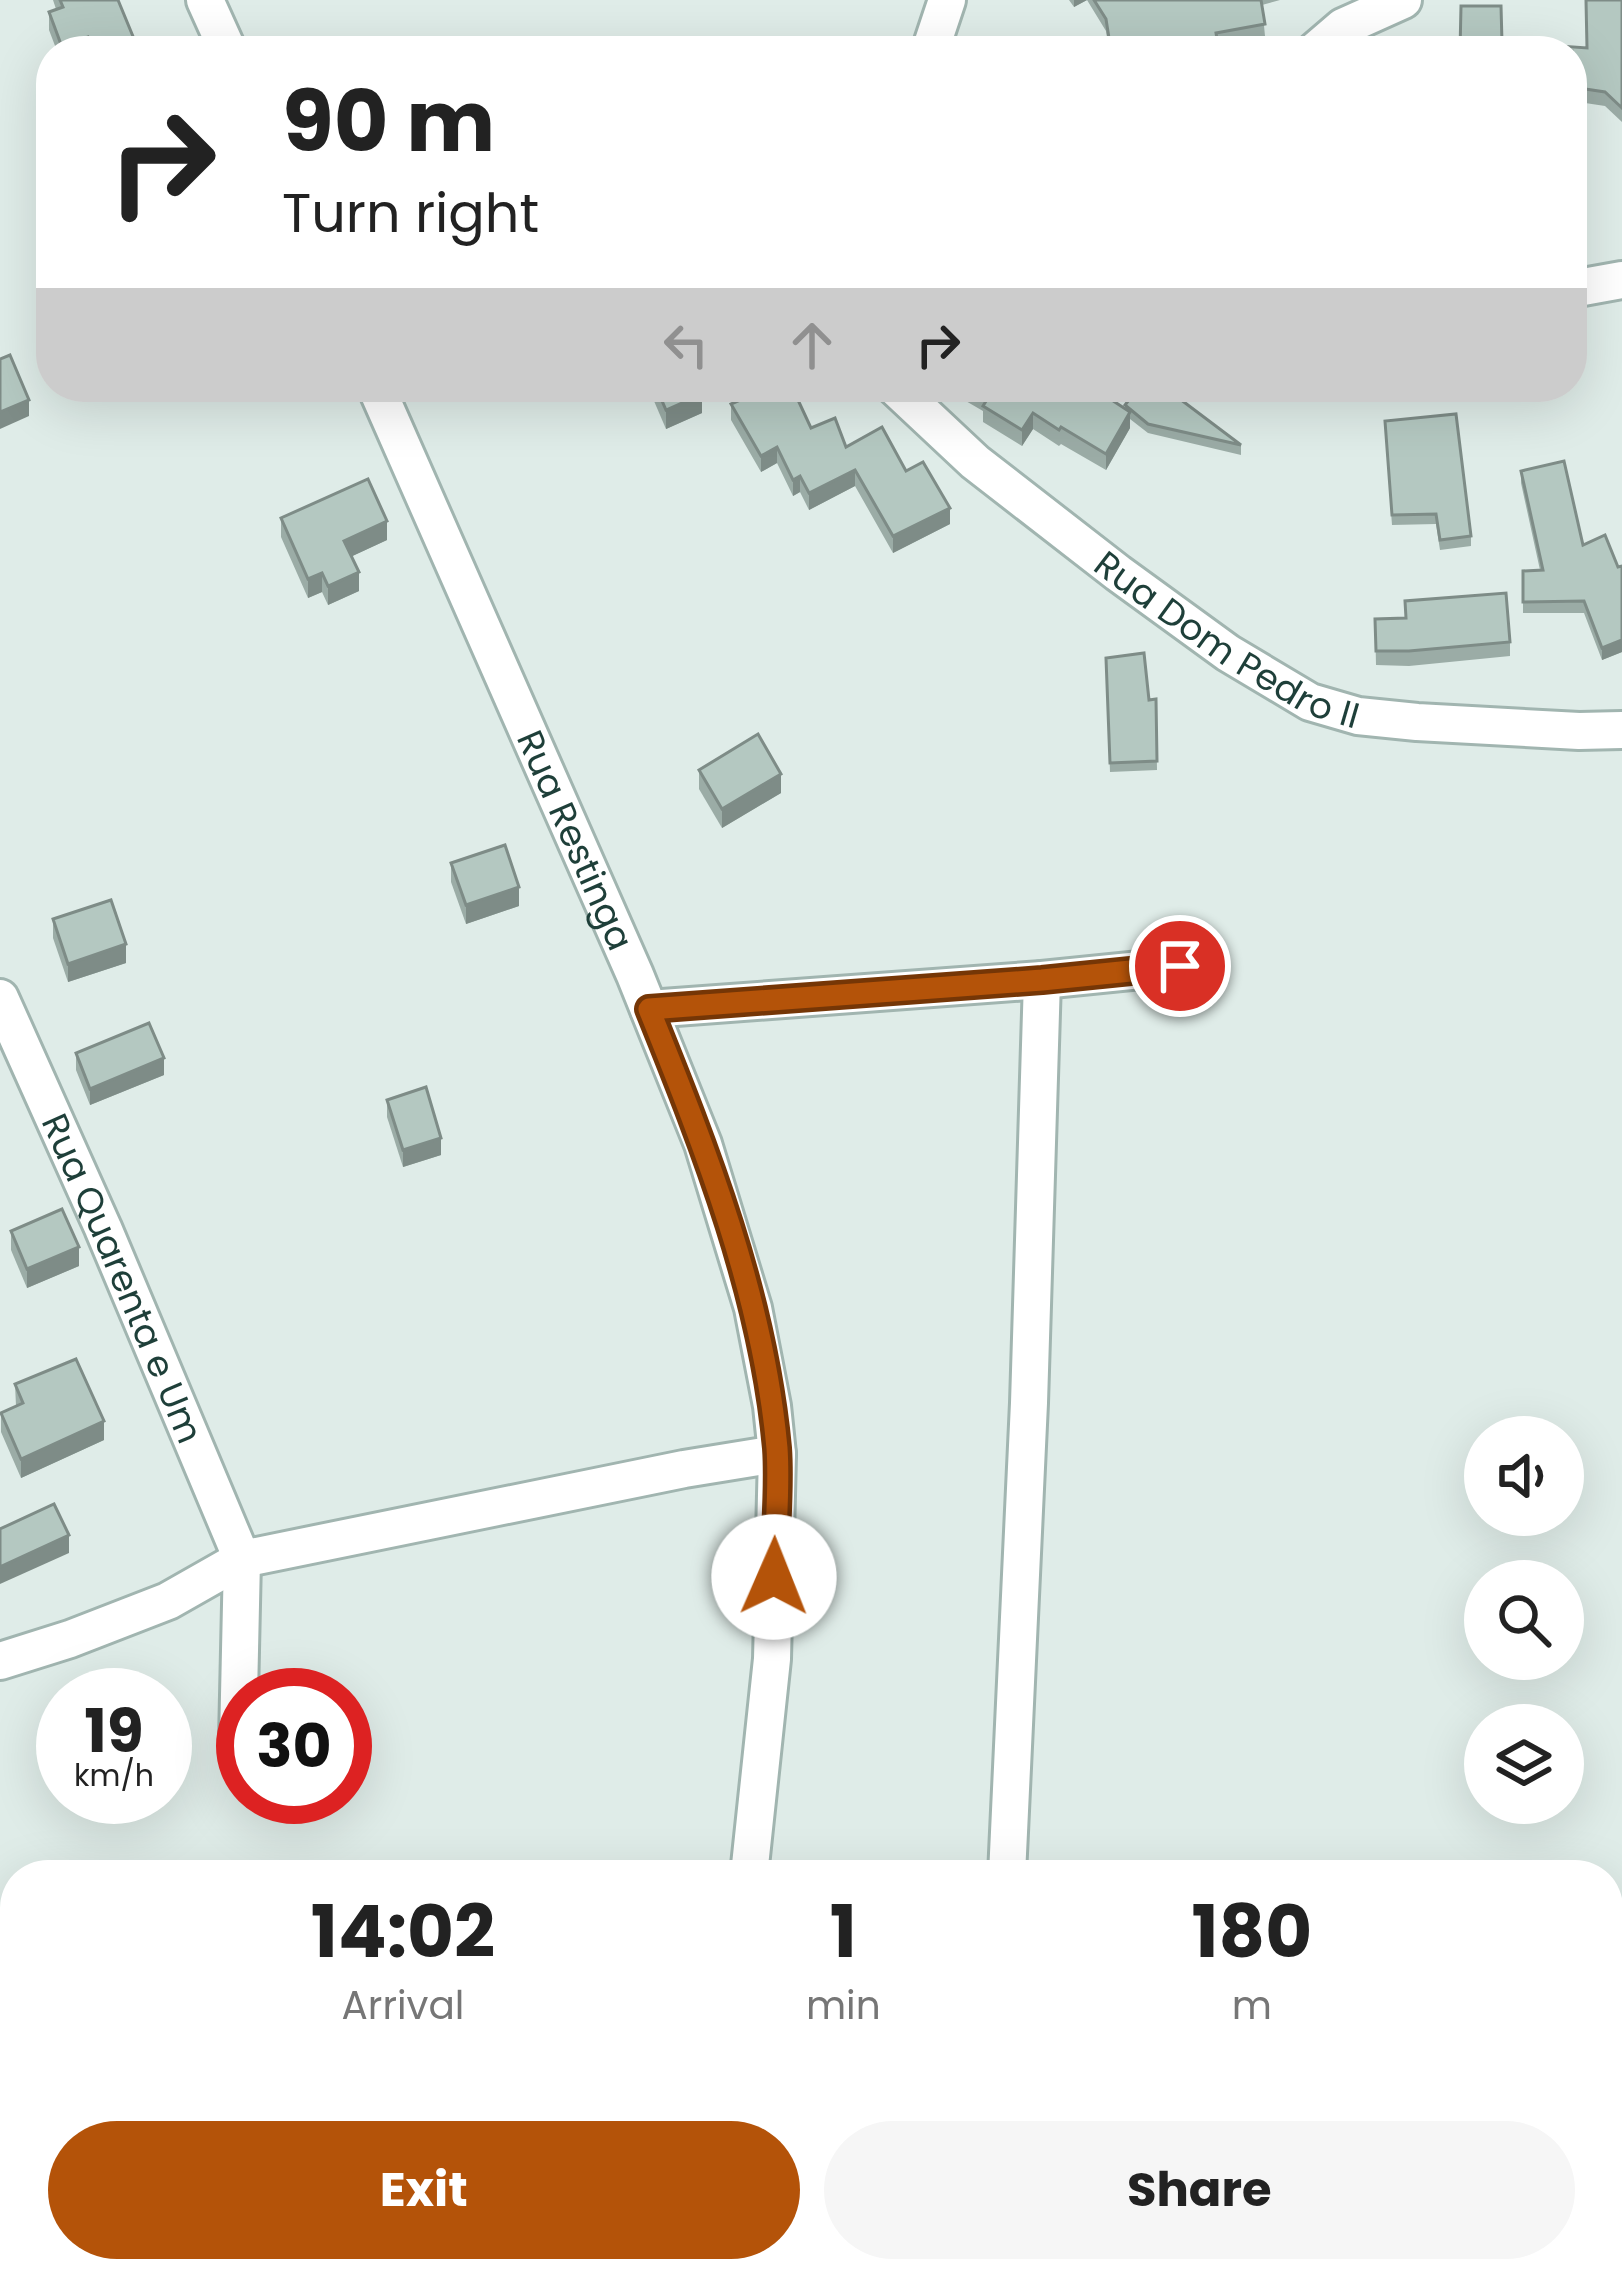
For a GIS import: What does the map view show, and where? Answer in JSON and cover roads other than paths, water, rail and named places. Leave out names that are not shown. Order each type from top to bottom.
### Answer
[{"type":"street","points":[[206,0],[222,36]]},
{"type":"street","points":[[935,36],[947,0]]},
{"type":"street","points":[[1333,36],[1403,0]]},
{"type":"street","points":[[1587,286],[1622,280]]},
{"type":"street","name":"Rua Restinga","points":[[383,402],[649,1009],[703,1144],[753,1308],[777,1454],[772,1659],[751,1860]]},
{"type":"street","name":"Rua Dom Pedro II","points":[[912,402],[975,462],[1118,573],[1228,653],[1310,702],[1358,716],[1417,722],[1622,730]]},
{"type":"street","points":[[649,1009],[1180,966]]},
{"type":"street","points":[[1008,1860],[1042,980]]},
{"type":"street","name":"Rua Quarenta e Um","points":[[0,998],[104,1228],[242,1559],[240,1668]]},
{"type":"street","points":[[0,1661],[70,1640],[168,1601],[242,1559],[777,1454]]}]
